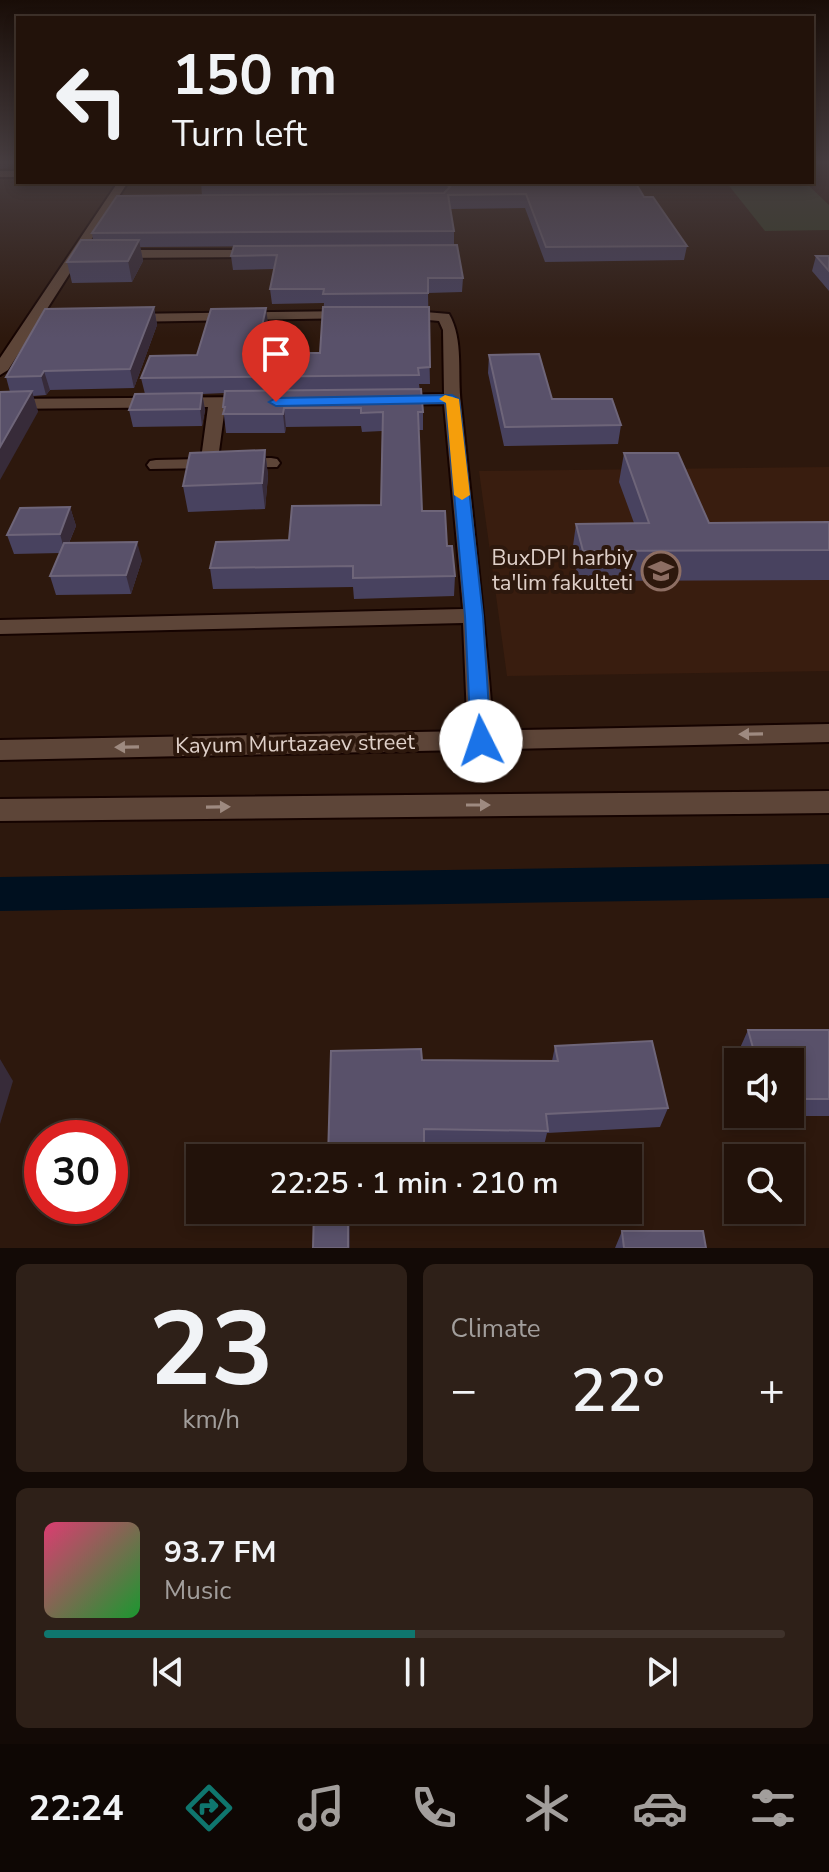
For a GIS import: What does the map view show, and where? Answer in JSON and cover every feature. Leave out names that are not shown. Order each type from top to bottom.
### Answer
[{"type":"street","points":[[0,370],[41,320],[73,254],[97,221]]},
{"type":"street","points":[[73,254],[88,254]]},
{"type":"street","points":[[104,254],[273,254]]},
{"type":"street","points":[[389,314],[444,317],[450,330],[452,399],[474,616],[481,741]]},
{"type":"street","points":[[110,318],[358,315]]},
{"type":"street","points":[[374,400],[452,399]]},
{"type":"street","points":[[0,404],[264,402]]},
{"type":"street","points":[[209,463],[217,403]]},
{"type":"street","points":[[156,465],[271,463]]},
{"type":"street","points":[[0,627],[474,616]]},
{"type":"street","name":"Kayum Murtazaev street","points":[[0,750],[829,733]]},
{"type":"street","points":[[0,810],[829,802]]},
{"type":"shaded area","name":"BuxDPI harbiy ta'lim fakulteti","points":[[829,467],[829,671],[507,676],[479,471]]},
{"type":"green space","points":[[757,221],[829,221],[829,230],[765,231]]},
{"type":"building","points":[[100,221],[452,221],[454,231],[92,233]]},
{"type":"building","points":[[536,221],[670,221],[687,246],[546,247]]},
{"type":"building","points":[[81,240],[139,240],[128,261],[67,262]]},
{"type":"building","points":[[457,245],[463,278],[428,278],[428,293],[323,294],[324,289],[270,289],[277,255],[231,256],[234,246]]},
{"type":"building","points":[[816,256],[829,256],[829,271]]},
{"type":"building","points":[[154,307],[130,369],[44,371],[41,376],[6,377],[45,309]]},
{"type":"building","points":[[323,307],[429,307],[430,367],[418,368],[419,375],[141,378],[150,356],[197,355],[211,309],[266,308],[256,353],[320,353]]},
{"type":"building","points":[[539,354],[552,399],[612,399],[621,425],[505,427],[489,355]]},
{"type":"building","points":[[421,389],[423,412],[418,412],[422,511],[445,511],[447,546],[452,546],[455,576],[353,578],[353,566],[210,568],[216,542],[289,540],[292,506],[381,505],[383,412],[361,413],[361,408],[284,408],[283,414],[223,414],[225,391]]},
{"type":"building","points":[[32,391],[0,447],[0,392]]},
{"type":"building","points":[[202,393],[200,409],[129,410],[135,394]]},
{"type":"building","points":[[265,450],[262,483],[183,486],[190,453]]},
{"type":"building","points":[[624,453],[678,453],[709,523],[829,522],[829,550],[583,551],[576,524],[649,523]]},
{"type":"building","points":[[70,507],[60,534],[7,535],[20,508]]},
{"type":"building","points":[[137,542],[126,575],[50,576],[64,543]]},
{"type":"building","points":[[748,1030],[829,1030],[829,1099],[804,1099],[804,1048],[753,1048]]},
{"type":"building","points":[[652,1041],[668,1108],[546,1114],[548,1131],[424,1129],[424,1144],[328,1144],[331,1051],[421,1049],[422,1060],[558,1061],[555,1046]]},
{"type":"building","points":[[314,1224],[348,1224],[348,1248],[313,1248]]},
{"type":"building","points":[[622,1231],[703,1231],[706,1248],[624,1248]]},
{"type":"waterway","points":[[0,894],[829,881]]},
{"type":"slow traffic","points":[[445,399],[452,399],[462,495]]},
{"type":"place","name":"BuxDPI harbiy ta'lim fakulteti","points":[[661,571]]},
{"type":"route","points":[[276,402],[452,399],[474,616],[481,741]]}]
